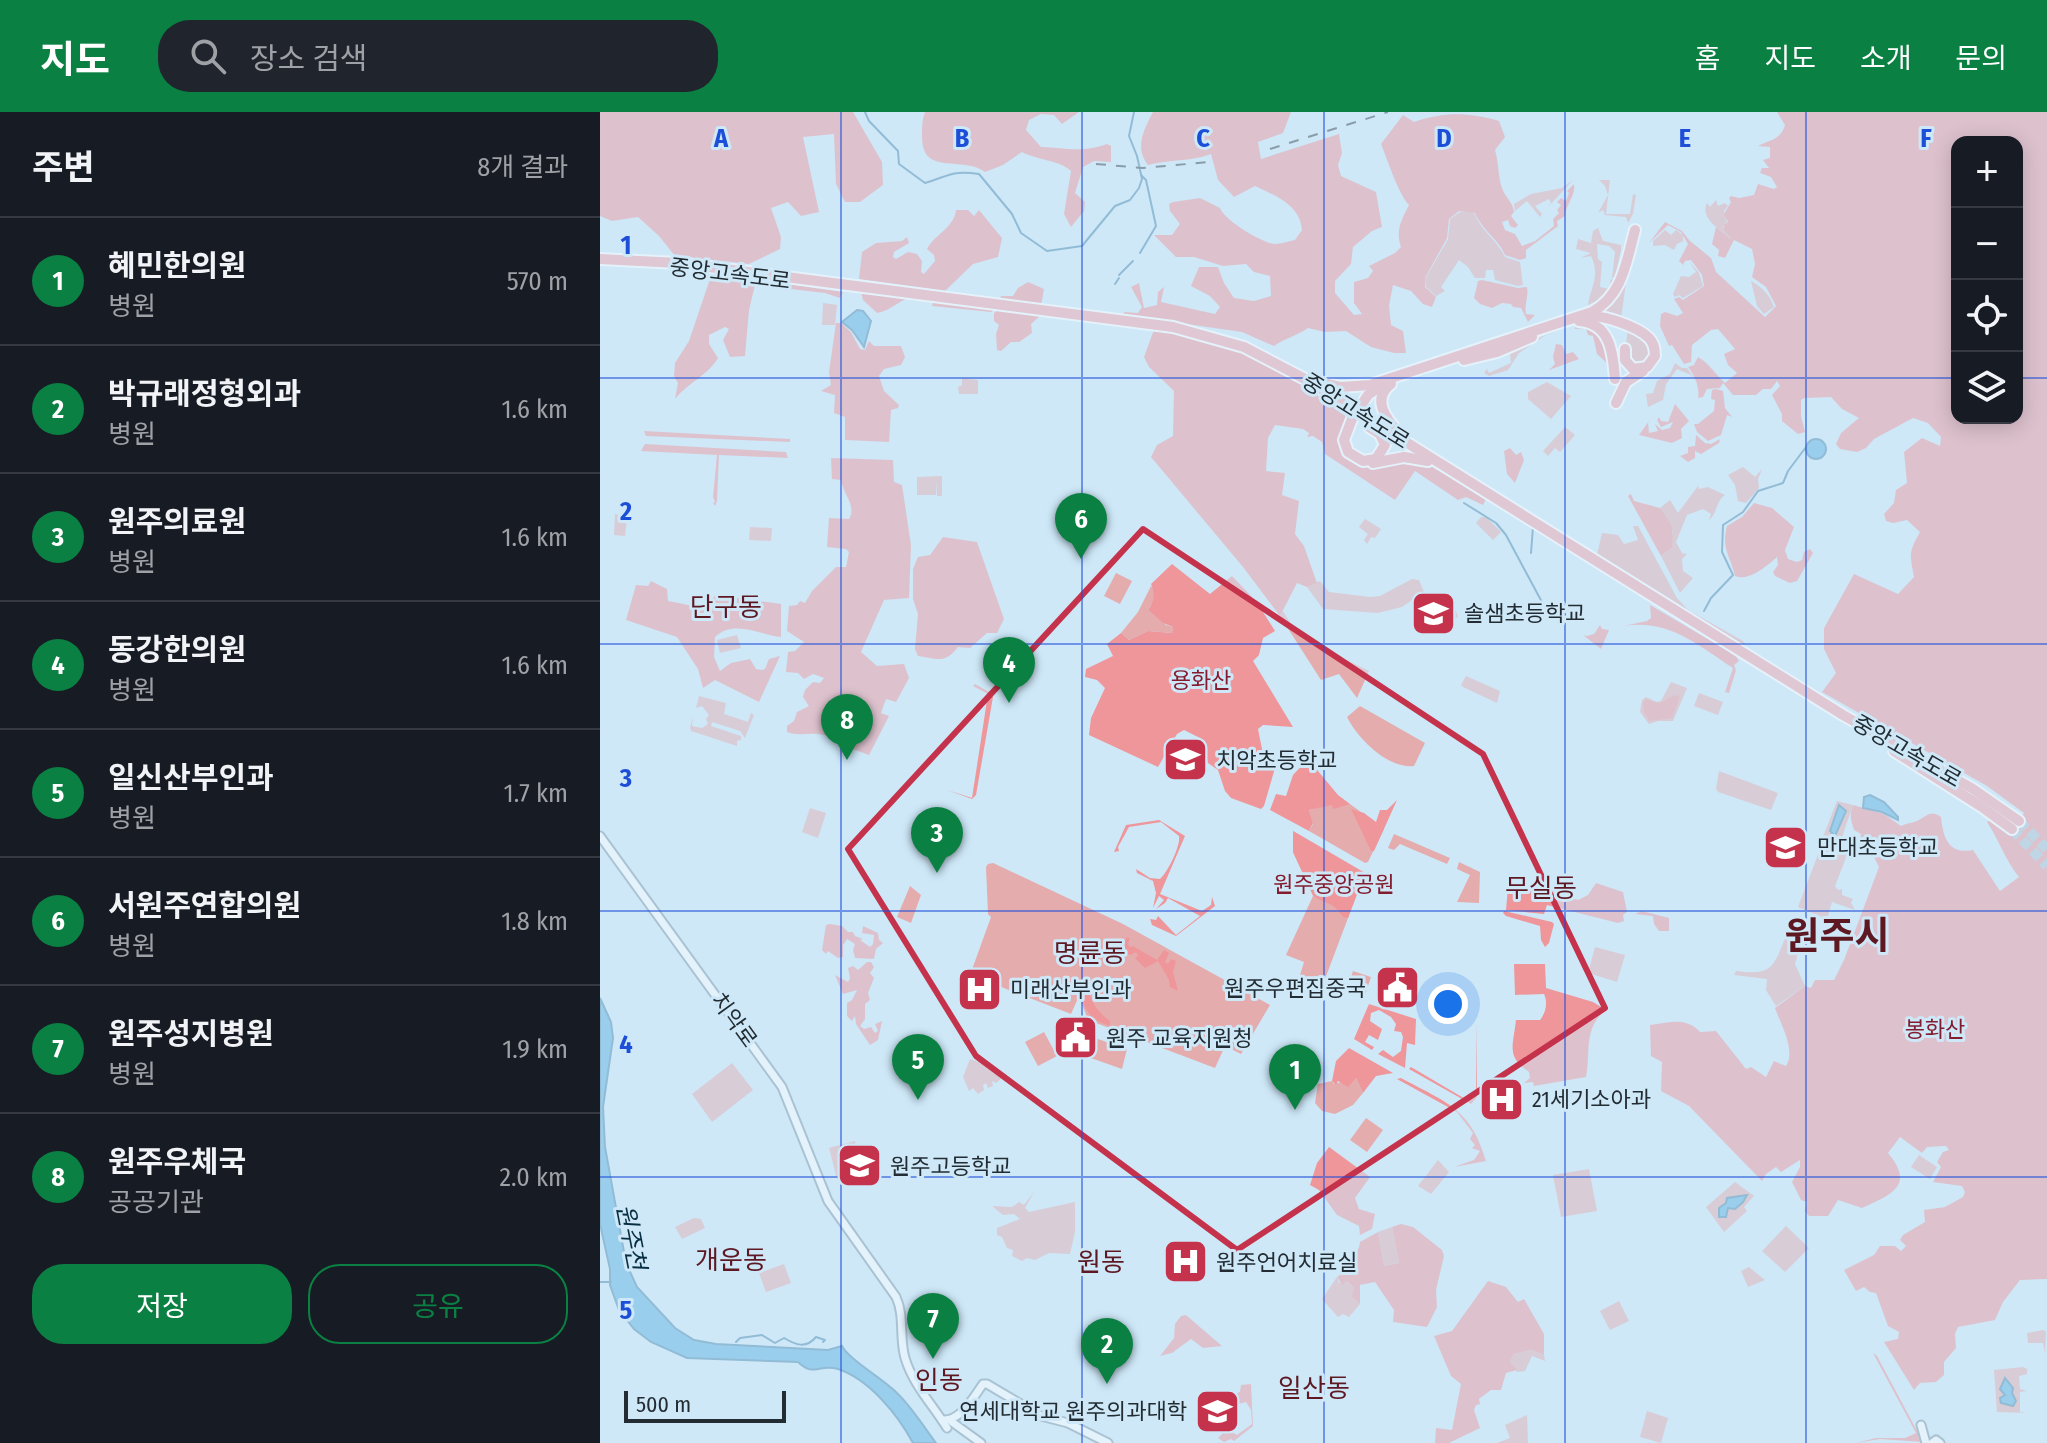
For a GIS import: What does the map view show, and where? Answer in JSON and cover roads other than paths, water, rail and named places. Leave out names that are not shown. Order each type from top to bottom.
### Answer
[{"type":"highway","points":[[1570,321],[1602,306],[1615,293],[1635,230]]},
{"type":"highway","name":"중앙고속도로","points":[[600,261],[678,263],[1164,329],[1214,340],[1275,365],[1349,416],[1575,549],[1843,715],[1973,789],[2016,825]]},
{"type":"highway","name":"중앙고속도로","points":[[1036,311],[1173,327],[1244,347],[1289,370],[1528,521]]},
{"type":"highway","points":[[1437,466],[1414,457],[1370,463],[1357,461],[1347,454],[1342,440],[1349,416],[1379,386],[1494,342],[1594,315],[1631,327],[1652,338],[1656,344],[1657,358],[1650,368],[1626,382],[1616,403]]},
{"type":"highway","points":[[1570,321],[1592,323],[1603,331],[1610,348],[1615,379]]},
{"type":"highway","points":[[1625,349],[1625,360],[1633,369],[1647,367],[1655,356],[1651,339],[1631,327]]},
{"type":"highway","points":[[1289,370],[1319,383],[1341,387],[1359,387],[1407,375]]},
{"type":"highway","points":[[1407,375],[1386,386],[1381,396],[1382,407],[1398,432],[1423,453]]},
{"type":"highway","points":[[1358,407],[1371,389],[1385,381]]},
{"type":"highway","points":[[1349,416],[1383,439],[1383,451],[1376,459],[1363,461],[1348,452],[1344,434],[1349,416]]},
{"type":"main road","name":"치악로","points":[[600,836],[782,1087],[828,1201],[897,1305],[899,1345],[908,1375],[951,1424]]},
{"type":"main road","name":"치악로","points":[[841,1221],[901,1307],[901,1343],[910,1372],[942,1420],[951,1424]]},
{"type":"main road","points":[[875,1266],[882,1260]]},
{"type":"main road","points":[[908,1375],[918,1387]]},
{"type":"main road","points":[[951,1424],[983,1384],[987,1384],[1041,1416],[1068,1423],[1108,1443]]},
{"type":"main road","points":[[942,1420],[981,1443]]},
{"type":"main road","points":[[1921,1425],[1926,1443]]},
{"type":"main road","points":[[1932,1443],[1936,1440],[1939,1443]]},
{"type":"water","points":[[857,310],[863,311],[871,321],[864,347],[842,322]]},
{"type":"water","points":[[1812,439],[1820,439],[1826,449],[1820,459],[1812,459],[1806,453],[1806,445]]},
{"type":"water","points":[[1870,795],[1884,802],[1898,820],[1863,808],[1864,797]]},
{"type":"water","points":[[1839,805],[1846,811],[1835,836],[1830,831]]},
{"type":"water","points":[[600,998],[611,1022],[613,1038],[603,1107],[605,1147],[626,1263],[637,1287],[675,1328],[694,1340],[828,1350],[842,1346],[851,1357],[898,1394],[936,1443],[913,1443],[882,1399],[850,1374],[831,1368],[813,1370],[798,1362],[687,1358],[651,1342],[634,1329],[619,1310],[610,1285],[610,1269],[600,1224]]},
{"type":"water","points":[[1747,1195],[1735,1209],[1728,1208],[1726,1217],[1719,1217],[1719,1208],[1727,1198]]},
{"type":"water","points":[[2005,1378],[2013,1388],[2016,1401],[2013,1406],[2001,1403],[2000,1398],[2005,1395],[2000,1389]]},
{"type":"waterway","points":[[865,112],[869,121],[898,151],[899,164],[925,183],[956,173],[979,174],[1012,214],[1021,233],[1047,251],[1082,246],[1115,206],[1130,200],[1139,188],[1142,179],[1129,136],[1134,112]]},
{"type":"waterway","points":[[1140,253],[1156,226],[1146,180],[1141,175]]},
{"type":"waterway","points":[[1119,275],[1133,261]]},
{"type":"waterway","points":[[1115,284],[1119,278]]},
{"type":"waterway","points":[[1704,611],[1711,598],[1733,575],[1722,552],[1723,525],[1743,512],[1758,491],[1783,483],[1806,447]]},
{"type":"waterway","points":[[1464,503],[1496,523],[1506,535],[1543,604]]},
{"type":"waterway","points":[[1531,553],[1533,527]]},
{"type":"waterway","points":[[600,1282],[611,1282]]},
{"type":"waterway","points":[[736,1342],[740,1338],[762,1335],[775,1343],[784,1338],[805,1344],[816,1337],[825,1340],[823,1342]]},
{"type":"waterway","points":[[1084,1414],[1088,1411]]},
{"type":"tunnel","points":[[2019,821],[2047,849]]},
{"type":"tunnel","points":[[2012,829],[2047,866]]},
{"type":"railway","points":[[1270,149],[1388,112]]},
{"type":"railway","points":[[1096,164],[1143,168],[1209,162]]},
{"type":"place","name":"서원주연합의원","points":[[1081,559]]},
{"type":"place","name":"솔샘초등학교","points":[[1433,613]]},
{"type":"place","name":"동강한의원","points":[[1009,703]]},
{"type":"place","name":"원주우체국","points":[[847,760]]},
{"type":"place","name":"치악초등학교","points":[[1185,760]]},
{"type":"place","name":"만대초등학교","points":[[1786,847]]},
{"type":"place","name":"원주의료원","points":[[937,873]]},
{"type":"place","name":"원주우편집중국","points":[[1397,988]]},
{"type":"place","name":"미래산부인과","points":[[979,989]]},
{"type":"place","name":"원주 교육지원청","points":[[1075,1038]]},
{"type":"place","name":"21세기소아과","points":[[1501,1099]]},
{"type":"place","name":"일신산부인과","points":[[918,1100]]},
{"type":"place","name":"혜민한의원","points":[[1295,1110]]},
{"type":"place","name":"원주고등학교","points":[[859,1166]]},
{"type":"place","name":"원주언어치료실","points":[[1185,1262]]},
{"type":"place","name":"원주성지병원","points":[[933,1359]]},
{"type":"place","name":"박규래정형외과","points":[[1107,1384]]},
{"type":"place","name":"연세대학교 원주의과대학","points":[[1218,1411]]},
{"type":"district","name":"단구동","points":[[726,607]]},
{"type":"district","name":"무실동","points":[[1541,888]]},
{"type":"district","name":"원주시","points":[[1837,936]]},
{"type":"district","name":"명륜동","points":[[1090,953]]},
{"type":"district","name":"개운동","points":[[731,1260]]},
{"type":"district","name":"원동","points":[[1101,1262]]},
{"type":"district","name":"인동","points":[[939,1380]]},
{"type":"district","name":"일산동","points":[[1314,1388]]},
{"type":"park label","name":"용화산","points":[[1201,680]]},
{"type":"park label","name":"원주중앙공원","points":[[1334,884]]},
{"type":"park label","name":"봉화산","points":[[1935,1029]]},
{"type":"water label","name":"원주천","points":[[631,1237]]}]
